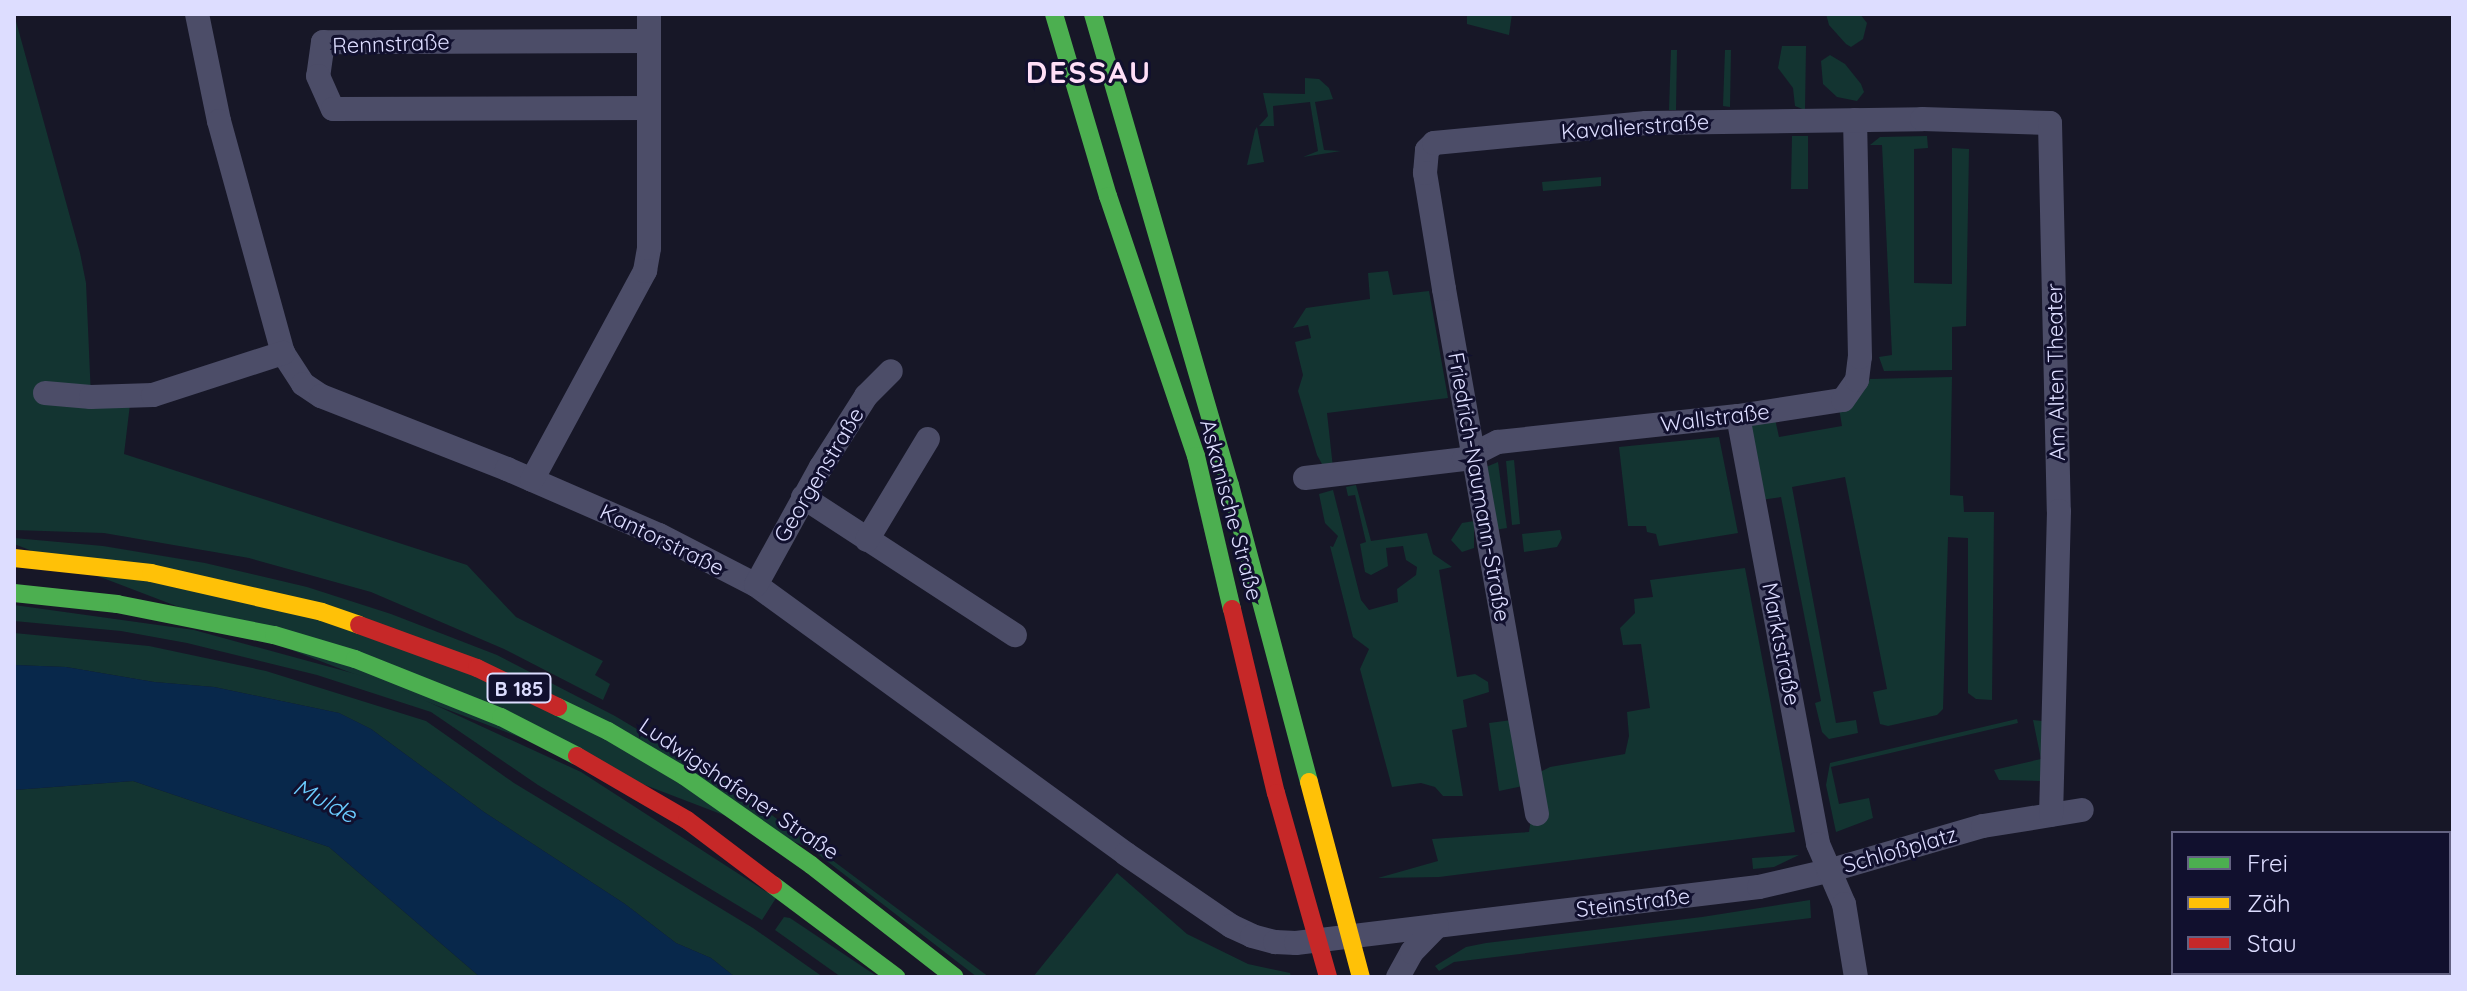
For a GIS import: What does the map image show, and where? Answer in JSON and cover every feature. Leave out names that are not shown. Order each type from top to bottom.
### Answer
[{"type":"main road","name":"Askanische Straße","points":[[1054,14],[1108,196],[1196,456],[1276,793],[1328,977]]},
{"type":"main road","name":"Askanische Straße","points":[[1096,18],[1230,485],[1361,977]]},
{"type":"main road","name":"Ludwigshafener Straße","points":[[14,558],[151,573],[241,592],[322,612],[477,668],[608,731],[684,776],[811,865],[955,977]]},
{"type":"main road","name":"B 185","points":[[14,593],[117,604],[274,635],[355,659],[488,711],[593,764],[687,820],[896,977]]},
{"type":"street","name":"Kantorstraße","points":[[197,14],[219,121],[283,353],[303,384],[321,396],[532,480],[659,535],[756,585],[1231,926],[1275,942],[1318,940]]},
{"type":"street","points":[[532,480],[645,271],[649,248],[649,14]]},
{"type":"street","name":"Rennstraße","points":[[649,41],[323,42],[318,76],[333,109],[649,108]]},
{"type":"street","name":"Kavalierstraße","points":[[1424,159],[1434,143],[1646,123],[1855,120]]},
{"type":"street","name":"Wallstraße","points":[[1305,478],[1464,459],[1498,442],[1836,403],[1851,393],[1857,380],[1860,357],[1855,120]]},
{"type":"street","name":"Am Alten Theater","points":[[1855,120],[2050,123],[2059,511],[2051,815]]},
{"type":"street","name":"Friedrich-Naumann-Straße","points":[[1424,159],[1537,814]]},
{"type":"street","points":[[45,393],[91,397],[153,395],[283,353]]},
{"type":"street","name":"Georgenstraße","points":[[756,585],[803,497],[866,396],[891,371]]},
{"type":"street","name":"Marktstraße","points":[[1738,416],[1816,833],[1828,871]]},
{"type":"street","points":[[867,540],[928,439]]},
{"type":"street","points":[[803,497],[1015,635]]},
{"type":"street","name":"Schloßplatz","points":[[1856,977],[1848,918],[1828,871],[1983,826],[2082,810]]},
{"type":"street","name":"Steinstraße","points":[[1318,940],[1736,890],[1828,871]]},
{"type":"street","points":[[1398,977],[1412,952],[1437,926]]},
{"type":"green space","points":[[14,14],[80,253],[86,283],[91,397],[131,396],[124,454],[467,565],[516,617],[603,661],[595,675],[610,684],[603,700],[504,649],[371,592],[249,558],[104,533],[14,530]]},
{"type":"green space","points":[[1467,14],[1512,14],[1509,35],[1467,24]]},
{"type":"green space","points":[[1826,14],[1860,14],[1867,23],[1863,39],[1851,47],[1846,44],[1829,25]]},
{"type":"green space","points":[[1782,46],[1806,46],[1805,110],[1795,106],[1793,88],[1778,68]]},
{"type":"green space","points":[[1671,50],[1677,50],[1676,110],[1669,110]]},
{"type":"green space","points":[[1725,50],[1731,50],[1730,107],[1723,106]]},
{"type":"green space","points":[[1830,55],[1845,64],[1861,84],[1864,92],[1857,101],[1837,97],[1823,84],[1821,61]]},
{"type":"green space","points":[[1305,78],[1319,79],[1329,88],[1333,99],[1315,102],[1324,150],[1341,151],[1303,157],[1318,151],[1310,102],[1273,106],[1274,126],[1259,126],[1268,116],[1263,93],[1305,94]]},
{"type":"green space","points":[[1257,127],[1264,162],[1247,165],[1255,130]]},
{"type":"green space","points":[[1792,136],[1808,136],[1808,189],[1791,189]]},
{"type":"green space","points":[[1927,136],[1928,148],[1914,149],[1914,283],[1952,284],[1952,148],[1969,149],[1966,326],[1952,327],[1952,370],[1884,371],[1879,357],[1892,355],[1882,145],[1870,145],[1880,137]]},
{"type":"green space","points":[[1601,177],[1601,186],[1543,191],[1542,182]]},
{"type":"green space","points":[[1388,271],[1393,295],[1429,291],[1448,398],[1327,413],[1333,468],[1322,464],[1317,455],[1298,391],[1303,375],[1295,342],[1311,338],[1308,325],[1293,328],[1306,308],[1370,299],[1368,273]]},
{"type":"green space","points":[[1952,377],[1950,495],[1963,496],[1964,512],[1994,512],[1992,700],[1976,699],[1968,693],[1968,538],[1948,537],[1943,709],[1937,715],[1888,726],[1880,724],[1873,692],[1887,689],[1845,477],[1792,487],[1836,723],[1856,720],[1858,733],[1829,739],[1822,732],[1815,703],[1821,701],[1781,497],[1761,500],[1748,427],[1775,419],[1779,437],[1842,426],[1839,408],[1865,389],[1870,379]]},
{"type":"green space","points":[[1719,437],[1738,533],[1659,546],[1656,534],[1647,532],[1646,526],[1628,526],[1619,447]]},
{"type":"green space","points":[[1514,460],[1520,524],[1512,525],[1506,461]]},
{"type":"green space","points":[[1498,462],[1507,528],[1495,530],[1486,467]]},
{"type":"green space","points":[[1356,485],[1371,541],[1427,533],[1433,554],[1452,567],[1439,570],[1457,677],[1475,674],[1488,682],[1489,692],[1463,700],[1467,727],[1452,730],[1463,796],[1443,796],[1435,787],[1421,783],[1392,787],[1360,669],[1369,649],[1353,637],[1330,546],[1333,547],[1338,536],[1325,523],[1319,494],[1333,490],[1361,600],[1369,610],[1398,602],[1397,589],[1416,575],[1417,567],[1406,560],[1403,546],[1386,548],[1388,566],[1371,575],[1365,572],[1360,544],[1366,542],[1355,495],[1348,496],[1346,487]]},
{"type":"green space","points":[[1474,521],[1474,548],[1462,552],[1451,540],[1462,523]]},
{"type":"green space","points":[[1560,530],[1562,538],[1557,547],[1524,552],[1522,534]]},
{"type":"green space","points":[[14,538],[103,546],[205,563],[307,587],[391,614],[497,655],[615,716],[737,789],[989,977],[977,977],[810,848],[14,544]]},
{"type":"green space","points":[[1745,568],[1795,832],[1439,877],[1378,878],[1438,861],[1432,839],[1529,832],[1538,773],[1550,767],[1625,754],[1629,736],[1627,712],[1650,708],[1641,644],[1623,645],[1620,628],[1635,613],[1634,599],[1653,597],[1650,580]]},
{"type":"green space","points":[[14,605],[194,630],[385,682],[581,772],[776,898],[762,920],[538,785],[431,712],[317,675],[187,643],[121,631],[14,621]]},
{"type":"green space","points":[[14,633],[149,646],[266,671],[426,721],[514,783],[753,928],[823,977],[735,977],[711,958],[676,943],[625,904],[484,812],[371,729],[339,713],[214,687],[154,682],[66,667],[14,665]]},
{"type":"green space","points":[[2017,719],[2018,723],[1831,767],[1839,804],[1869,798],[1873,818],[1836,832],[1826,785],[1830,763]]},
{"type":"green space","points":[[1512,720],[1523,786],[1499,791],[1489,723]]},
{"type":"green space","points":[[2033,720],[2042,721],[2043,754],[2047,760],[2041,781],[1999,780],[1994,770],[2041,759]]},
{"type":"green space","points":[[133,781],[329,847],[480,977],[14,977],[14,790]]},
{"type":"green space","points":[[1799,855],[1774,867],[1753,869],[1752,858]]},
{"type":"green space","points":[[1117,873],[1187,934],[1248,964],[1290,973],[1291,977],[1033,977]]},
{"type":"green space","points":[[1810,900],[1811,918],[1454,962],[1439,971],[1435,966],[1466,947],[1486,943],[1702,917]]},
{"type":"green space","points":[[784,917],[878,977],[841,977],[775,930]]},
{"type":"water","name":"Mulde","points":[[14,665],[66,667],[154,682],[214,687],[339,713],[371,729],[484,812],[625,904],[676,943],[711,958],[735,977],[480,977],[329,847],[133,781],[14,790]]},
{"type":"traffic: fast","points":[[1054,14],[1108,196],[1196,456],[1232,609]]},
{"type":"traffic: fast","points":[[1093,14],[1230,485],[1309,782]]},
{"type":"traffic: fast","points":[[14,593],[117,604],[274,635],[355,659],[501,717],[577,756]]},
{"type":"traffic: fast","points":[[558,707],[608,731],[684,776],[811,865],[955,977]]},
{"type":"traffic: fast","points":[[773,885],[896,977]]},
{"type":"traffic: slow","points":[[14,558],[151,573],[322,612],[359,625]]},
{"type":"traffic: slow","points":[[1309,782],[1361,977]]},
{"type":"traffic: jam","points":[[1232,609],[1276,793],[1328,977]]},
{"type":"traffic: jam","points":[[359,625],[477,668],[558,707]]},
{"type":"traffic: jam","points":[[577,756],[687,820],[773,885]]},
{"type":"district","name":"DESSAU","points":[[1089,72]]}]
